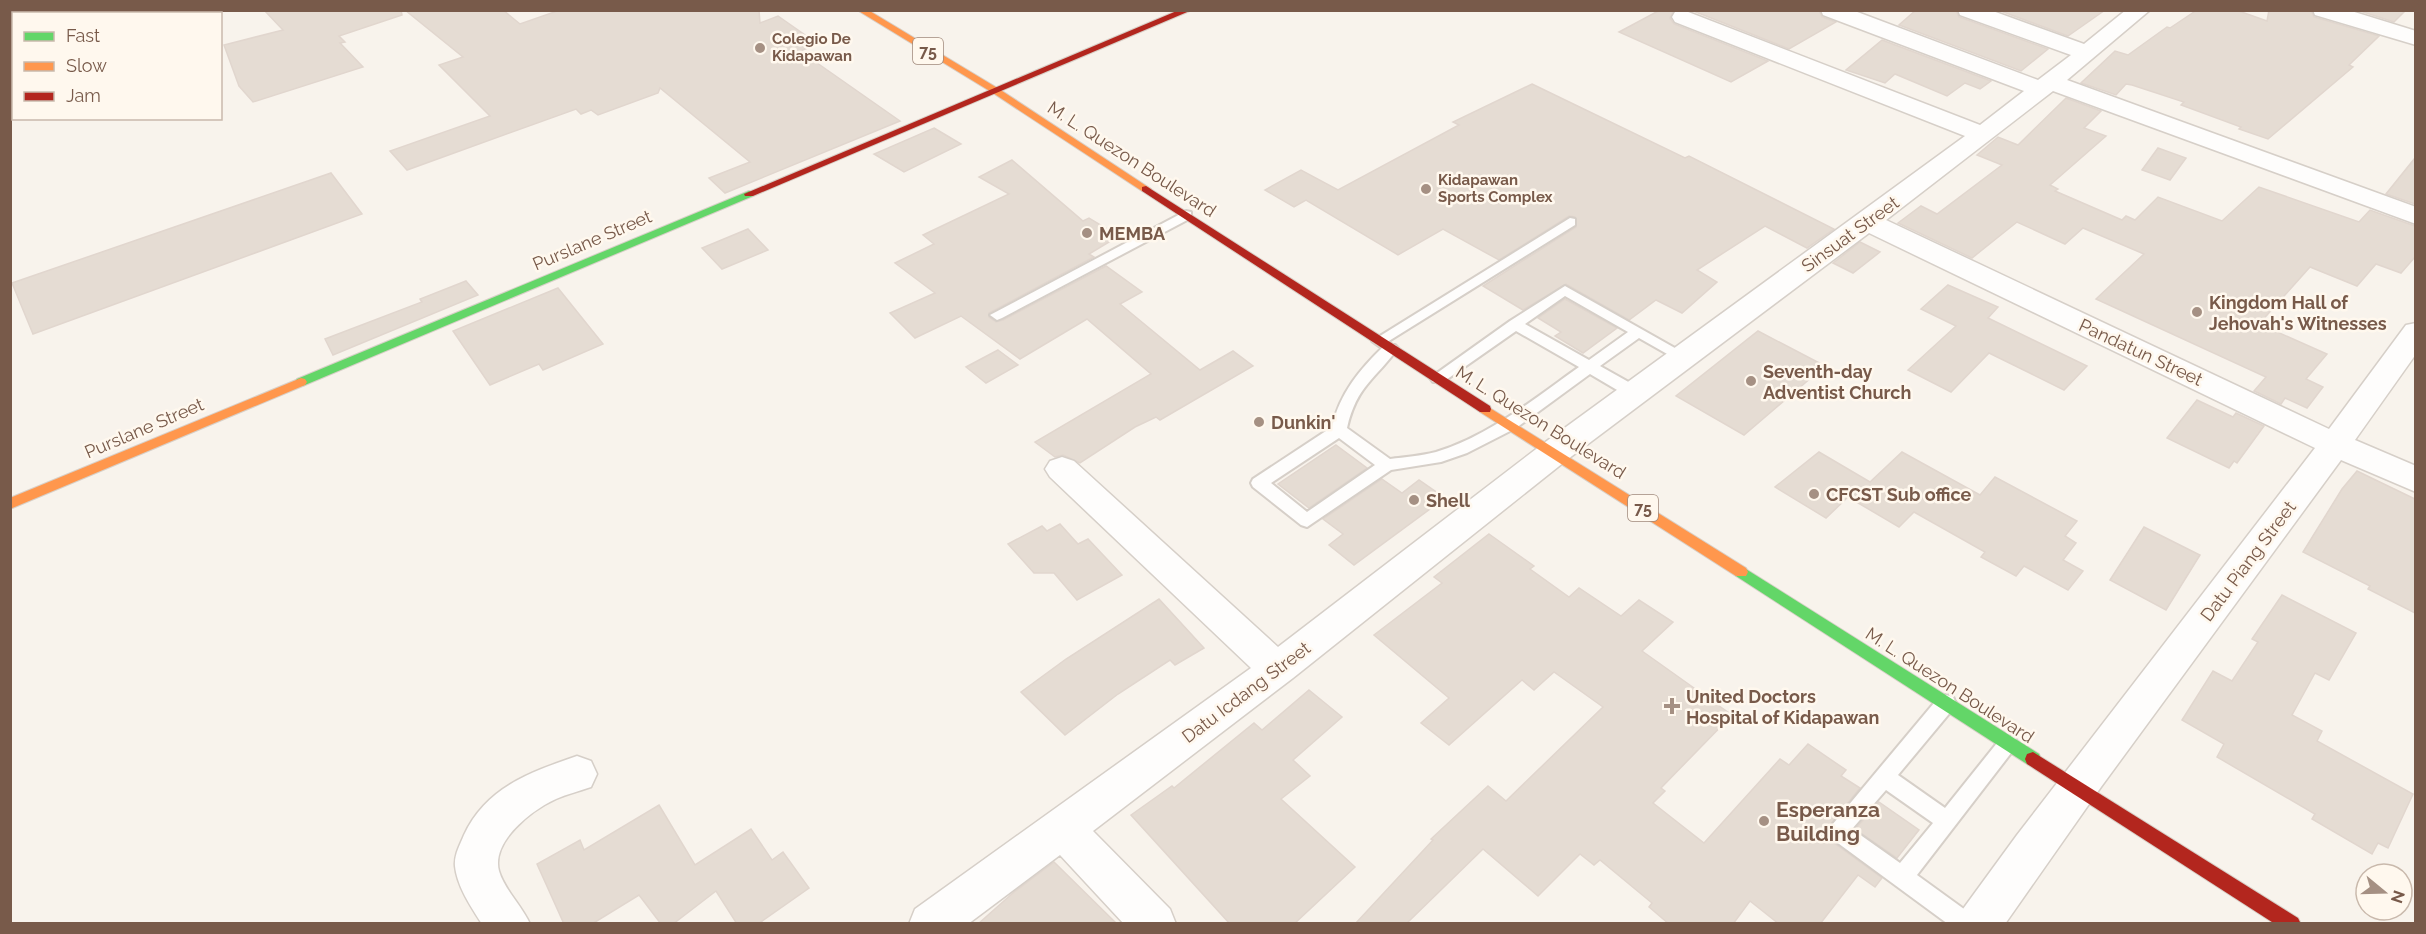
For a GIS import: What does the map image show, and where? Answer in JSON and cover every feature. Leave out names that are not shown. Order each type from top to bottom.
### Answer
[{"type":"main road","name":"M. L. Quezon Boulevard","points":[[861,10],[996,91],[1384,345],[1510,423],[2292,924]]},
{"type":"main road","name":"Purslane Street","points":[[10,504],[1188,10]]},
{"type":"street","points":[[1831,10],[2415,216]]},
{"type":"street","points":[[1968,10],[2088,53]]},
{"type":"street","name":"Sinsuat Street","points":[[1555,452],[1681,356],[1868,222],[1983,135],[2140,10]]},
{"type":"street","points":[[2324,10],[2415,38]]},
{"type":"street","points":[[1683,17],[1983,135]]},
{"type":"street","name":"Pandatun Street","points":[[1868,222],[2415,480]]},
{"type":"street","name":"Datu Piang Street","points":[[1979,924],[2076,787],[2337,445],[2415,332]]},
{"type":"street","name":"Datu Icdang Street","points":[[931,924],[1064,830],[1277,669],[1555,452]]},
{"type":"street","points":[[1062,469],[1277,669]]},
{"type":"street","points":[[508,924],[478,876],[476,859],[481,844],[511,804],[540,786],[577,774]]},
{"type":"street","points":[[1064,830],[1154,924]]},
{"type":"lane","points":[[997,315],[1186,215]]},
{"type":"lane","points":[[1570,222],[1384,345],[1349,394],[1339,430],[1259,483],[1307,521],[1388,465],[1435,458],[1461,449],[1510,423],[1588,365],[1638,332]]},
{"type":"lane","points":[[1437,378],[1565,290],[1681,356]]},
{"type":"lane","points":[[1515,324],[1635,393]]},
{"type":"lane","points":[[1339,430],[1388,465]]},
{"type":"lane","points":[[1946,703],[1838,831],[1967,924]]},
{"type":"lane","points":[[1902,877],[2008,744]]},
{"type":"lane","points":[[1884,777],[1947,821]]},
{"type":"building","points":[[264,10],[401,10],[402,15],[339,36],[345,42],[340,43],[363,67],[253,102],[239,86],[224,45],[283,30]]},
{"type":"building","points":[[405,10],[503,10],[520,24],[560,10],[759,10],[760,23],[778,16],[818,44],[800,51],[900,121],[725,193],[709,178],[750,162],[660,88],[658,93],[598,115],[591,110],[581,114],[576,109],[407,170],[390,151],[490,116],[439,65],[463,57]]},
{"type":"building","points":[[1660,10],[1674,10],[1670,18],[1674,24],[1768,61],[1731,82],[1619,32]]},
{"type":"building","points":[[1691,10],[1819,10],[1822,17],[1836,22],[1789,49]]},
{"type":"building","points":[[1916,10],[1956,10],[1959,17],[2048,49],[2021,71],[1899,25]]},
{"type":"building","points":[[1998,10],[2105,10],[2068,36]]},
{"type":"building","points":[[2197,10],[2236,10],[2267,21],[2269,10],[2311,10],[2314,17],[2379,36],[2349,65],[2353,67],[2268,139],[2181,105],[2184,102],[2132,85],[2126,84],[2116,95],[2081,83],[2115,51],[2128,55],[2167,27],[2170,28]]},
{"type":"building","points":[[2357,10],[2406,10],[2394,22]]},
{"type":"building","points":[[1882,40],[1991,81],[1980,89],[1965,83],[1947,96],[1895,74],[1885,83],[1846,70]]},
{"type":"building","points":[[1532,84],[1685,158],[1689,156],[1834,229],[1807,248],[1765,226],[1697,270],[1717,282],[1682,313],[1656,300],[1629,320],[1566,284],[1523,310],[1483,286],[1576,227],[1575,217],[1569,216],[1499,260],[1443,229],[1398,255],[1306,200],[1294,207],[1265,190],[1301,170],[1338,190],[1459,125],[1453,122]]},
{"type":"building","points":[[2066,98],[2101,111],[2084,128],[2106,136],[2050,185],[2058,189],[2055,191],[2122,220],[2126,216],[2135,220],[2158,197],[2222,221],[2259,187],[2359,222],[2370,210],[2415,226],[2415,257],[2401,273],[2376,264],[2357,286],[2310,267],[2259,324],[2327,354],[2306,379],[2323,387],[2307,408],[2285,398],[2281,404],[2254,391],[2266,377],[2096,299],[2144,254],[2083,228],[2065,244],[2017,222],[1972,258],[1898,223],[1921,206],[1937,214],[2002,165],[1977,155],[1998,137],[2018,145]]},
{"type":"building","points":[[934,128],[961,144],[904,172],[874,154]]},
{"type":"building","points":[[2158,148],[2186,158],[2170,180],[2142,170]]},
{"type":"building","points":[[2415,158],[2415,204],[2386,194]]},
{"type":"building","points":[[1012,160],[1083,221],[1089,218],[1119,236],[1089,254],[1094,257],[989,313],[989,317],[996,322],[1003,320],[1106,266],[1142,292],[1120,304],[1200,370],[1233,351],[1253,366],[1160,420],[1156,417],[1135,427],[1080,463],[1063,455],[1055,457],[1035,442],[1151,374],[1087,319],[1020,359],[961,316],[915,338],[890,313],[935,293],[895,263],[934,244],[923,235],[1009,194],[979,177]]},
{"type":"building","points":[[331,173],[362,214],[33,334],[12,283]]},
{"type":"building","points":[[748,229],[768,250],[722,269],[702,248]]},
{"type":"building","points":[[1860,242],[1880,252],[1853,273],[1833,263]]},
{"type":"building","points":[[466,281],[478,295],[333,355],[325,339],[422,302],[420,299]]},
{"type":"building","points":[[1948,285],[1998,307],[1988,318],[2087,366],[2064,390],[1989,353],[1951,392],[1908,370],[1956,326],[1921,309]]},
{"type":"building","points":[[558,288],[603,344],[543,370],[539,364],[490,385],[453,331]]},
{"type":"building","points":[[1565,299],[1617,328],[1583,353],[1555,336],[1561,332],[1538,318]]},
{"type":"building","name":"Seventh-day Adventist Church","points":[[1758,331],[1825,366],[1744,435],[1676,396]]},
{"type":"building","points":[[998,350],[1018,365],[986,383],[966,367]]},
{"type":"building","points":[[2197,400],[2233,417],[2236,413],[2264,426],[2237,463],[2234,461],[2229,468],[2167,438]]},
{"type":"building","points":[[1336,445],[1367,468],[1309,508],[1278,484]]},
{"type":"building","points":[[1819,452],[1870,482],[1902,452],[1980,495],[1995,477],[2077,521],[2065,536],[2076,543],[2063,560],[2083,571],[2068,590],[2024,566],[2016,576],[1981,557],[1985,552],[1914,512],[1899,527],[1848,497],[1826,518],[1775,487]]},
{"type":"building","points":[[2357,471],[2415,499],[2415,613],[2368,589],[2370,586],[2303,552],[2342,489]]},
{"type":"building","points":[[1382,479],[1402,493],[1419,480],[1445,498],[1354,565],[1329,545],[1343,534],[1323,519]]},
{"type":"building","points":[[1060,524],[1078,544],[1088,539],[1122,575],[1077,600],[1054,573],[1034,573],[1008,544],[1042,526],[1047,531]]},
{"type":"building","points":[[2144,527],[2200,555],[2166,610],[2110,580]]},
{"type":"building","points":[[1489,534],[1534,566],[1530,569],[1569,597],[1579,588],[1621,616],[1639,600],[1673,622],[1642,651],[1732,715],[1661,788],[1665,791],[1653,803],[1704,843],[1780,759],[1789,765],[1808,744],[1846,770],[1841,776],[1860,788],[1825,831],[1830,840],[1882,878],[1875,887],[1858,875],[1820,924],[1779,924],[1750,901],[1733,924],[1669,924],[1649,907],[1652,903],[1600,860],[1594,865],[1580,854],[1538,896],[1483,849],[1406,924],[1355,924],[1433,840],[1431,839],[1488,786],[1506,801],[1603,707],[1554,672],[1534,690],[1522,680],[1449,745],[1421,723],[1449,698],[1374,635],[1442,583],[1434,577]]},
{"type":"building","points":[[2282,595],[2356,633],[2329,680],[2315,673],[2292,715],[2322,731],[2317,741],[2413,794],[2388,848],[2378,843],[2372,854],[2312,819],[2315,814],[2217,757],[2224,744],[2182,720],[2213,671],[2232,681],[2258,642],[2252,639]]},
{"type":"building","points":[[1159,599],[1204,648],[1175,665],[1170,660],[1118,694],[1065,735],[1021,692],[1066,659]]},
{"type":"building","points":[[1309,690],[1342,717],[1293,760],[1310,776],[1281,799],[1355,867],[1294,924],[1230,924],[1131,815],[1172,786],[1174,788],[1254,723],[1262,730]]},
{"type":"building","points":[[1879,802],[1919,830],[1897,858],[1855,829]]},
{"type":"building","points":[[659,805],[695,865],[751,829],[772,860],[783,852],[809,888],[758,924],[737,924],[716,891],[673,924],[661,924],[639,895],[592,924],[564,924],[537,864],[580,840],[584,850]]},
{"type":"building","points":[[1054,862],[1117,924],[978,924],[1014,892]]},
{"type":"traffic: fast","points":[[301,382],[749,194]]},
{"type":"traffic: fast","points":[[1741,572],[2033,759]]},
{"type":"traffic: slow","points":[[861,10],[996,91],[1146,189]]},
{"type":"traffic: slow","points":[[10,504],[301,382]]},
{"type":"traffic: slow","points":[[1485,409],[1741,572]]},
{"type":"traffic: jam","points":[[996,91],[1188,10]]},
{"type":"traffic: jam","points":[[749,194],[996,91]]},
{"type":"traffic: jam","points":[[1146,189],[1485,409]]},
{"type":"traffic: jam","points":[[2033,759],[2292,924]]},
{"type":"place","name":"Colegio De Kidapawan","points":[[760,48]]},
{"type":"place","name":"Kidapawan Sports Complex","points":[[1426,189]]},
{"type":"place","name":"MEMBA","points":[[1087,233]]},
{"type":"place","name":"Kingdom Hall of Jehovah's Witnesses","points":[[2197,312]]},
{"type":"place","name":"Seventh-day Adventist Church","points":[[1751,381]]},
{"type":"place","name":"Dunkin'","points":[[1259,422]]},
{"type":"place","name":"CFCST Sub office","points":[[1814,494]]},
{"type":"place","name":"Shell","points":[[1414,500]]},
{"type":"place","name":"United Doctors Hospital of Kidapawan","points":[[1672,706]]},
{"type":"place","name":"Esperanza Building","points":[[1764,821]]}]
